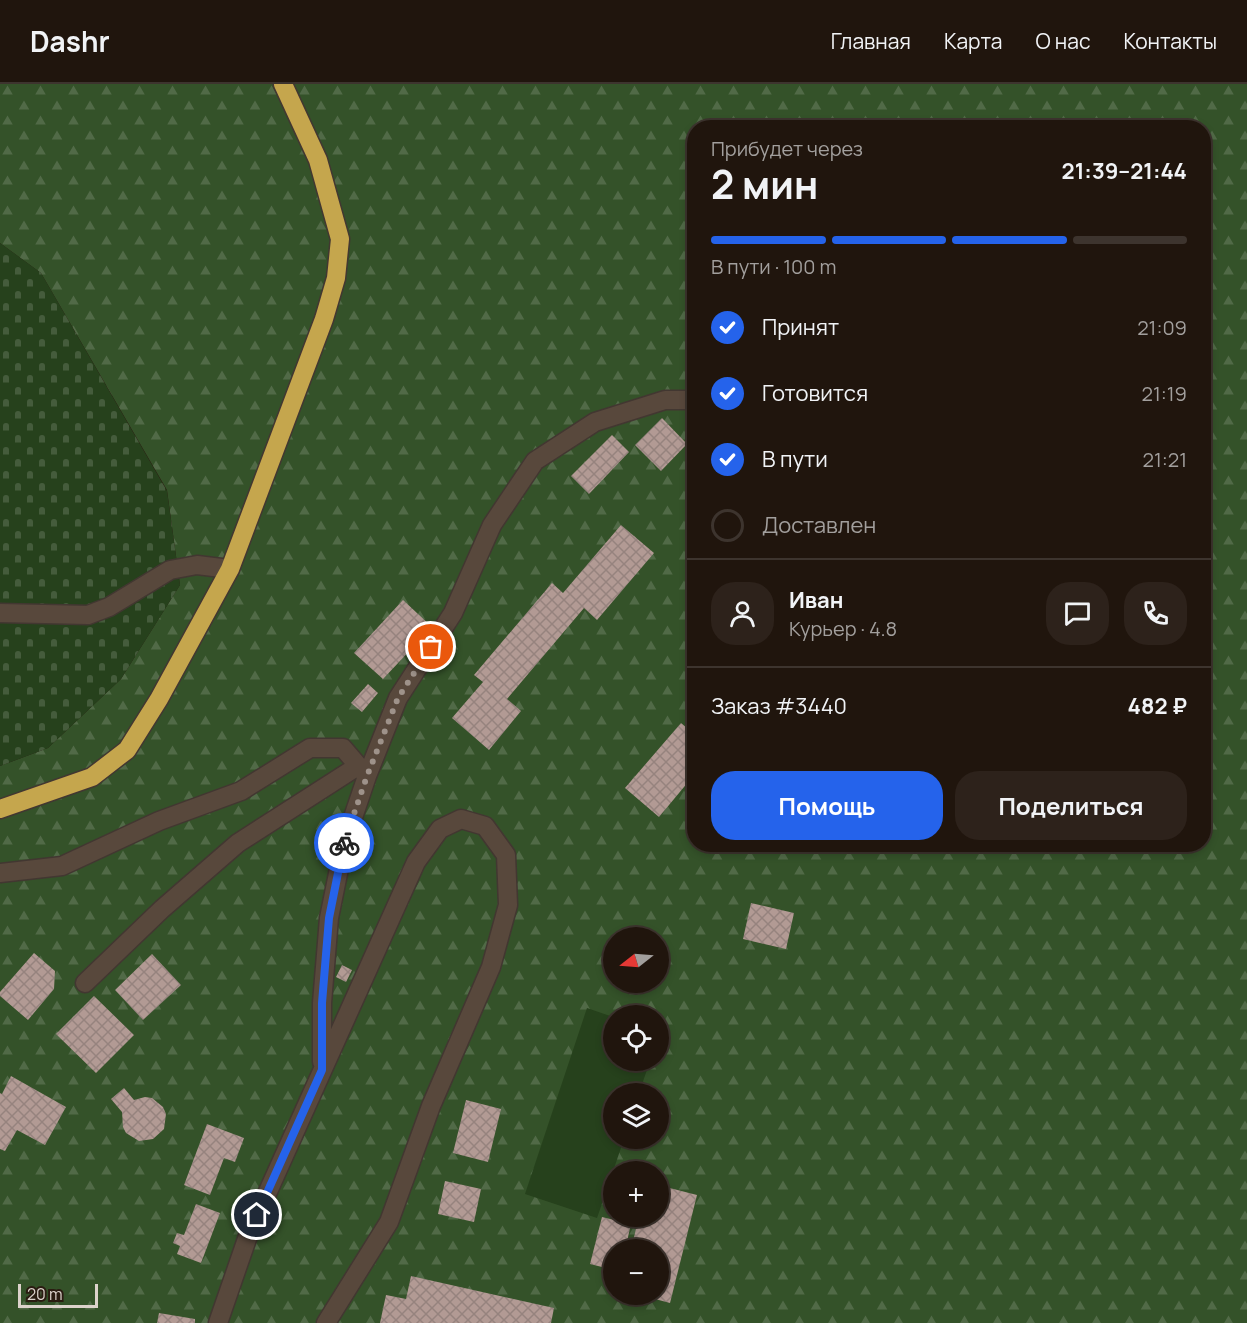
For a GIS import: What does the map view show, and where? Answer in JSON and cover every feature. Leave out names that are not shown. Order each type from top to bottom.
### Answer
[{"type":"highway","points":[[0,808],[92,777],[128,750],[159,699],[230,569],[324,319],[336,278],[340,239],[318,160],[283,84]]},
{"type":"street","points":[[322,1070],[322,1003],[329,918],[362,771],[398,698],[453,612],[492,525],[535,461],[596,422],[665,400],[687,400]]},
{"type":"street","points":[[0,613],[88,615],[109,607],[170,570],[197,565],[230,569]]},
{"type":"street","points":[[0,873],[62,866],[159,822],[242,791],[310,748],[343,748],[362,771]]},
{"type":"street","points":[[85,983],[162,909],[238,843],[362,771]]},
{"type":"street","points":[[218,1323],[248,1236],[416,862],[440,829],[460,819],[485,826],[506,855],[508,876],[508,905],[491,967],[431,1106],[390,1222],[326,1323]]},
{"type":"green space","points":[[0,84],[1247,84],[1247,1323],[0,1323],[0,766],[48,748],[121,679],[180,585],[167,490],[41,273],[0,243]]},
{"type":"green space","points":[[0,243],[41,273],[167,491],[180,585],[121,679],[48,748],[0,766]]},
{"type":"green space","points":[[587,1008],[603,1014],[603,1071],[647,1071],[642,1083],[603,1083],[603,1149],[621,1149],[616,1161],[603,1161],[603,1200],[597,1218],[525,1194]]},
{"type":"building","points":[[662,418],[687,444],[661,471],[635,445]]},
{"type":"building","points":[[612,435],[629,452],[589,494],[571,476]]},
{"type":"building","points":[[621,525],[654,553],[597,620],[584,608],[507,699],[521,711],[489,750],[452,718],[483,682],[474,675],[552,583],[563,593]]},
{"type":"building","points":[[403,600],[432,627],[383,679],[354,653]]},
{"type":"building","points":[[368,684],[378,693],[362,712],[351,703]]},
{"type":"building","points":[[681,723],[687,728],[687,783],[659,817],[625,788]]},
{"type":"building","points":[[751,903],[794,913],[786,949],[743,939]]},
{"type":"building","points":[[34,953],[55,971],[54,989],[28,1020],[0,996],[0,992]]},
{"type":"building","points":[[152,954],[181,985],[143,1020],[115,990]]},
{"type":"building","points":[[342,965],[352,970],[346,982],[336,977]]},
{"type":"building","points":[[94,996],[134,1035],[96,1073],[56,1034]]},
{"type":"building","points":[[11,1076],[66,1107],[45,1145],[17,1130],[5,1151],[0,1149],[0,1093],[2,1094]]},
{"type":"building","points":[[124,1088],[134,1100],[152,1098],[163,1107],[166,1114],[164,1129],[153,1139],[139,1141],[126,1133],[123,1127],[122,1112],[111,1099]]},
{"type":"building","points":[[466,1100],[501,1109],[488,1162],[453,1153]]},
{"type":"building","points":[[207,1124],[244,1138],[235,1162],[224,1158],[210,1195],[184,1185]]},
{"type":"building","points":[[445,1181],[481,1189],[474,1222],[438,1214]]},
{"type":"building","points":[[669,1188],[697,1195],[670,1303],[669,1239],[634,1239],[636,1227],[669,1227]]},
{"type":"building","points":[[196,1204],[220,1213],[201,1263],[177,1254],[180,1246],[173,1243],[177,1233],[184,1235]]},
{"type":"building","points":[[602,1217],[603,1227],[630,1227],[628,1239],[603,1239],[603,1267],[590,1264]]},
{"type":"building","points":[[411,1276],[554,1308],[551,1323],[380,1323],[386,1295],[406,1299]]},
{"type":"building","points":[[159,1313],[195,1319],[195,1323],[157,1323]]},
{"type":"way so far","points":[[344,843],[367,776],[398,698],[431,647]]},
{"type":"route","points":[[257,1215],[322,1070],[322,1003],[329,918],[344,843]]}]
